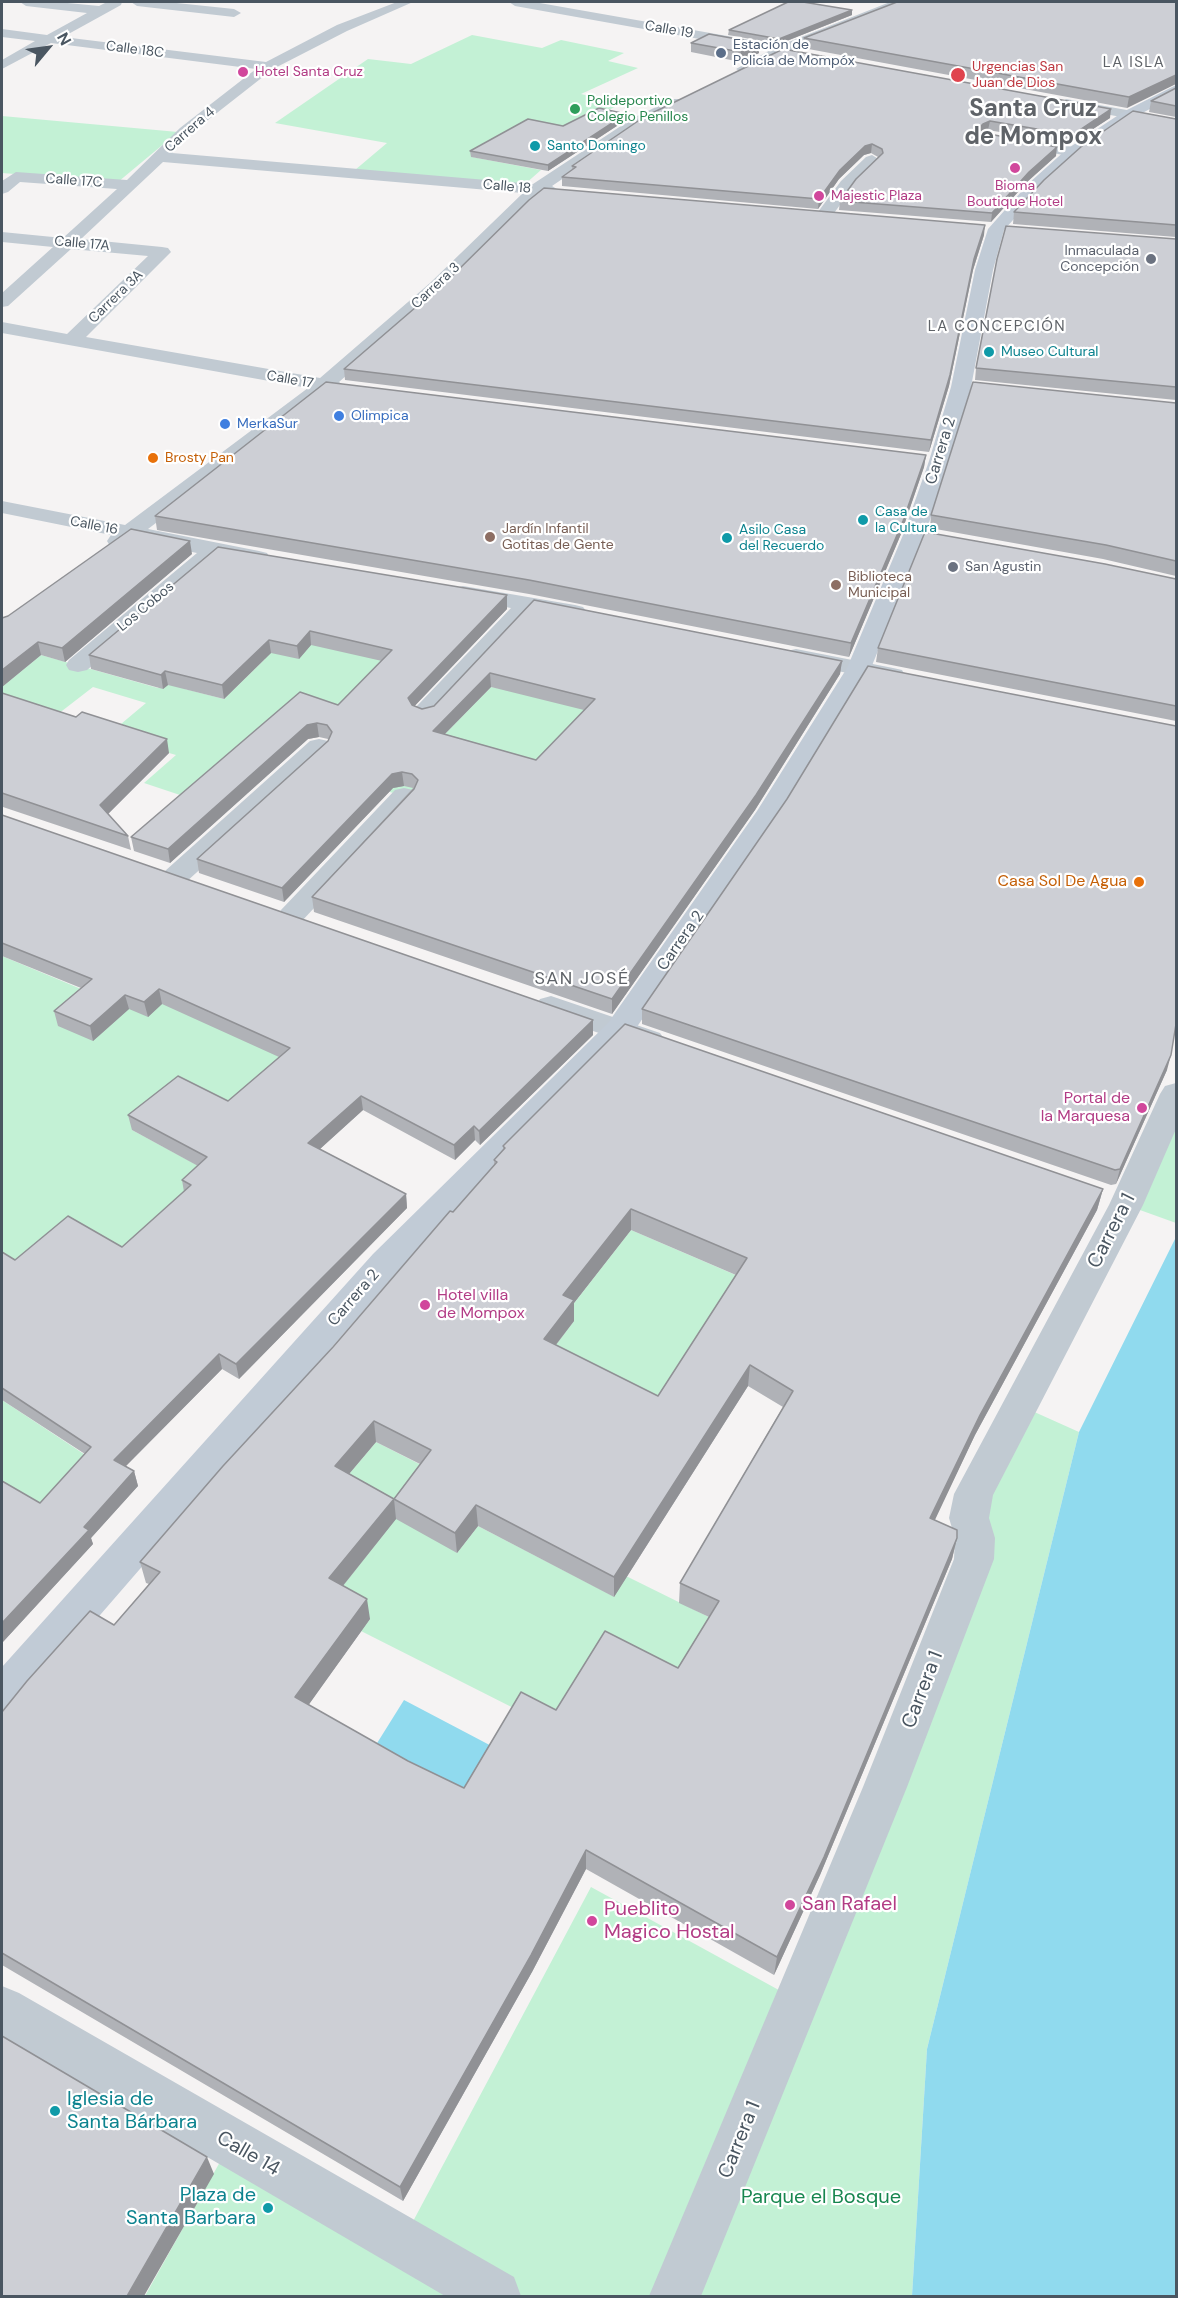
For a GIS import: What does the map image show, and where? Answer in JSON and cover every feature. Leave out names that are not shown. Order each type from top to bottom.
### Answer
[{"type":"main road","name":"Carrera 2","points":[[2,1697],[385,1263],[619,1030],[770,812],[859,668],[926,537],[927,459],[972,388],[984,270],[999,230],[1035,186],[1073,152],[1128,115],[1176,89]]},
{"type":"street","points":[[26,2],[99,10]]},
{"type":"street","points":[[2,65],[116,2]]},
{"type":"street","points":[[137,2],[234,13],[214,25]]},
{"type":"street","name":"Carrera 4","points":[[2,302],[131,185],[184,131],[268,66],[342,28],[407,2]]},
{"type":"street","points":[[733,74],[778,52],[900,2]]},
{"type":"street","name":"Calle 19","points":[[510,3],[805,55]]},
{"type":"street","name":"Calle 18C","points":[[2,33],[268,66]]},
{"type":"street","points":[[164,54],[184,42]]},
{"type":"street","points":[[119,65],[143,51]]},
{"type":"street","name":"Carrera 3","points":[[100,554],[323,386],[436,287],[537,189],[638,121],[691,95]]},
{"type":"street","points":[[1052,100],[1176,123]]},
{"type":"street","points":[[999,139],[1073,152]]},
{"type":"street","name":"Calle 18","points":[[160,157],[573,193]]},
{"type":"street","points":[[846,218],[817,215],[872,160]]},
{"type":"street","name":"Calle 17C","points":[[2,189],[16,177],[131,185]]},
{"type":"street","name":"Calle 17A","points":[[2,237],[162,252]]},
{"type":"street","name":"Carrera 3A","points":[[71,341],[162,252]]},
{"type":"street","name":"Calle 17","points":[[2,328],[323,386],[359,390]]},
{"type":"street","name":"Calle 16","points":[[2,507],[284,562]]},
{"type":"street","name":"Los Cobos","points":[[78,664],[214,550]]},
{"type":"street","points":[[438,588],[597,617]]},
{"type":"street","points":[[423,713],[529,603]]},
{"type":"street","points":[[779,652],[918,680]]},
{"type":"street","points":[[207,888],[165,873],[319,747]]},
{"type":"street","points":[[291,916],[404,796]]},
{"type":"street","points":[[259,906],[325,928]]},
{"type":"street","points":[[529,999],[676,1049]]},
{"type":"street","name":"Carrera 1","points":[[675,2296],[885,1787],[974,1559],[975,1538],[969,1518],[974,1494],[1115,1201],[1176,1094]]},
{"type":"street","name":"Calle 14","points":[[2,2010],[495,2296]]},
{"type":"green space","points":[[472,35],[542,48],[561,40],[624,53],[608,61],[638,68],[581,94],[622,104],[472,157],[541,170],[524,185],[355,170],[387,143],[275,123],[368,59],[411,64]]},
{"type":"green space","points":[[2,116],[178,132],[118,182],[2,173]]},
{"type":"green space","points":[[323,631],[394,664],[349,709],[302,706],[180,795],[144,783],[176,755],[145,746],[90,750],[146,703],[93,687],[49,721],[2,706],[2,687],[41,655],[158,688],[181,667],[185,689],[224,699],[265,659],[260,657]]},
{"type":"green space","points":[[491,687],[631,712],[564,755],[403,796],[328,773],[434,745]]},
{"type":"green space","points":[[2,956],[129,1009],[172,995],[290,1063],[257,1094],[132,1130],[210,1172],[126,1262],[36,1261],[2,1264]]},
{"type":"green space","points":[[1176,1094],[1176,1223],[1126,1205]]},
{"type":"green space","points":[[631,1230],[745,1279],[657,1417],[544,1360],[574,1321],[564,1316]]},
{"type":"green space","points":[[2,1400],[96,1462],[46,1517],[2,1492]]},
{"type":"green space","name":"Parque el Bosque","points":[[1021,1406],[1079,1432],[927,2049],[912,2296],[145,2296],[230,2144],[402,2242],[591,1887],[797,2000],[975,1538]]},
{"type":"green space","points":[[376,1442],[433,1471],[457,1553],[478,1526],[613,1596],[626,1576],[717,1621],[677,1687],[557,1730],[361,1631],[370,1619],[333,1598],[338,1487]]},
{"type":"water","points":[[1176,1237],[1176,2296],[912,2296],[927,2049],[1079,1432]]},
{"type":"water","points":[[404,1700],[501,1751],[466,1807],[369,1756]]},
{"type":"building","points":[[788,2],[803,2],[852,10],[779,39],[729,30]]},
{"type":"building","points":[[897,2],[1176,2],[1176,75],[1129,97],[804,38]]},
{"type":"building","points":[[709,34],[759,43],[741,52],[691,43]]},
{"type":"building","points":[[783,49],[1111,109],[1072,135],[990,121],[983,124],[979,128],[984,133],[1057,147],[1029,172],[992,213],[840,201],[856,179],[883,153],[882,149],[872,144],[865,146],[840,170],[819,199],[562,177],[576,167],[572,166],[644,117]]},
{"type":"building","points":[[1176,88],[1176,106],[1151,101]]},
{"type":"building","name":"Santo Domingo","points":[[599,108],[626,114],[548,165],[470,151],[528,119],[563,126]]},
{"type":"building","points":[[1133,111],[1176,119],[1176,225],[1014,212],[1044,180],[1082,146]]},
{"type":"building","points":[[544,188],[985,225],[974,259],[950,375],[931,440],[344,369],[452,276]]},
{"type":"building","points":[[1006,226],[1176,239],[1176,387],[976,368],[997,259]]},
{"type":"building","points":[[326,382],[926,455],[903,521],[851,643],[529,580],[155,516]]},
{"type":"building","points":[[973,382],[1176,403],[1176,561],[1106,545],[931,515]]},
{"type":"building","points":[[131,529],[190,541],[62,648],[38,642],[2,670],[2,618]]},
{"type":"building","points":[[925,532],[1176,579],[1176,706],[878,648]]},
{"type":"building","points":[[218,547],[507,595],[408,698],[412,705],[422,709],[434,706],[534,600],[842,661],[756,795],[612,999],[312,897],[414,789],[418,780],[412,774],[402,772],[392,774],[282,888],[197,859],[328,741],[332,732],[327,725],[317,723],[307,725],[168,849],[131,837],[300,692],[338,705],[392,650],[310,631],[297,646],[269,640],[222,685],[165,671],[161,675],[89,655]],"holes":[[[490,673],[595,699],[536,760],[433,731]]]},
{"type":"building","points":[[868,666],[1176,726],[1176,1024],[1171,1055],[1120,1169],[1115,1170],[642,1009],[787,799]]},
{"type":"building","points":[[2,693],[76,717],[82,712],[167,739],[100,805],[128,836],[2,793]]},
{"type":"building","points":[[2,815],[593,1020],[479,1131],[474,1126],[454,1145],[361,1096],[308,1143],[406,1194],[236,1364],[219,1354],[114,1460],[134,1471],[84,1527],[89,1530],[2,1623],[2,1481],[40,1503],[91,1447],[2,1388],[2,1252],[15,1260],[68,1216],[122,1247],[191,1185],[182,1180],[207,1157],[128,1115],[178,1076],[228,1101],[290,1048],[159,989],[144,1002],[125,995],[90,1026],[54,1011],[92,979],[2,943]]},
{"type":"building","points":[[625,1024],[1103,1189],[980,1415],[930,1518],[957,1530],[957,1538],[824,1857],[777,1957],[586,1850],[531,1955],[400,2187],[2,1953],[2,1712],[90,1611],[114,1625],[160,1572],[140,1562],[223,1466],[333,1347],[450,1211],[453,1212],[497,1162],[494,1160],[505,1148],[503,1146]],"holes":[[[631,1209],[747,1258],[658,1396],[544,1339],[574,1300],[563,1295]],[[750,1365],[793,1391],[680,1583],[719,1601],[678,1668],[605,1631],[556,1710],[521,1692],[464,1788],[408,1761],[295,1697],[367,1599],[329,1578],[394,1499],[455,1533],[476,1505],[614,1577]],[[374,1421],[431,1450],[394,1499],[335,1466]]]},
{"type":"building","name":"Iglesia de Santa Bárbara","points":[[2,2036],[207,2157],[127,2296],[2,2296]]},
{"type":"place","name":"Estación de Policía de Mompóx","points":[[721,53]]},
{"type":"place","name":"Hotel Santa Cruz","points":[[243,72]]},
{"type":"place","name":"Urgencias San Juan de Dios","points":[[958,75]]},
{"type":"place","name":"Polideportivo Colegio Penillos","points":[[575,109]]},
{"type":"place","name":"Santo Domingo","points":[[535,146]]},
{"type":"place","name":"Bioma Boutique Hotel","points":[[1015,168]]},
{"type":"place","name":"Majestic Plaza","points":[[819,196]]},
{"type":"place","name":"Inmaculada Concepción","points":[[1151,259]]},
{"type":"place","name":"Museo Cultural","points":[[989,352]]},
{"type":"place","name":"Olimpica","points":[[339,416]]},
{"type":"place","name":"MerkaSur","points":[[225,424]]},
{"type":"place","name":"Brosty Pan","points":[[153,458]]},
{"type":"place","name":"Casa de la Cultura","points":[[863,520]]},
{"type":"place","name":"Jardín Infantil Gotitas de Gente","points":[[490,537]]},
{"type":"place","name":"Asilo Casa del Recuerdo","points":[[727,538]]},
{"type":"place","name":"San Agustin","points":[[953,567]]},
{"type":"place","name":"Biblioteca Municipal","points":[[836,585]]},
{"type":"place","name":"Casa Sol De Agua","points":[[1139,882]]},
{"type":"place","name":"Portal de la Marquesa","points":[[1142,1108]]},
{"type":"place","name":"Hotel villa de Mompox","points":[[425,1305]]},
{"type":"place","name":"San Rafael","points":[[790,1905]]},
{"type":"place","name":"Pueblito Magico Hostal","points":[[592,1921]]},
{"type":"place","name":"Iglesia de Santa Bárbara","points":[[55,2111]]},
{"type":"place","name":"Plaza de Santa Barbara","points":[[268,2208]]},
{"type":"district","name":"LA ISLA","points":[[1134,63]]},
{"type":"district","name":"Santa Cruz de Mompox","points":[[1033,124]]},
{"type":"district","name":"LA CONCEPCIÓN","points":[[997,327]]},
{"type":"district","name":"SAN JOSÉ","points":[[582,979]]}]
